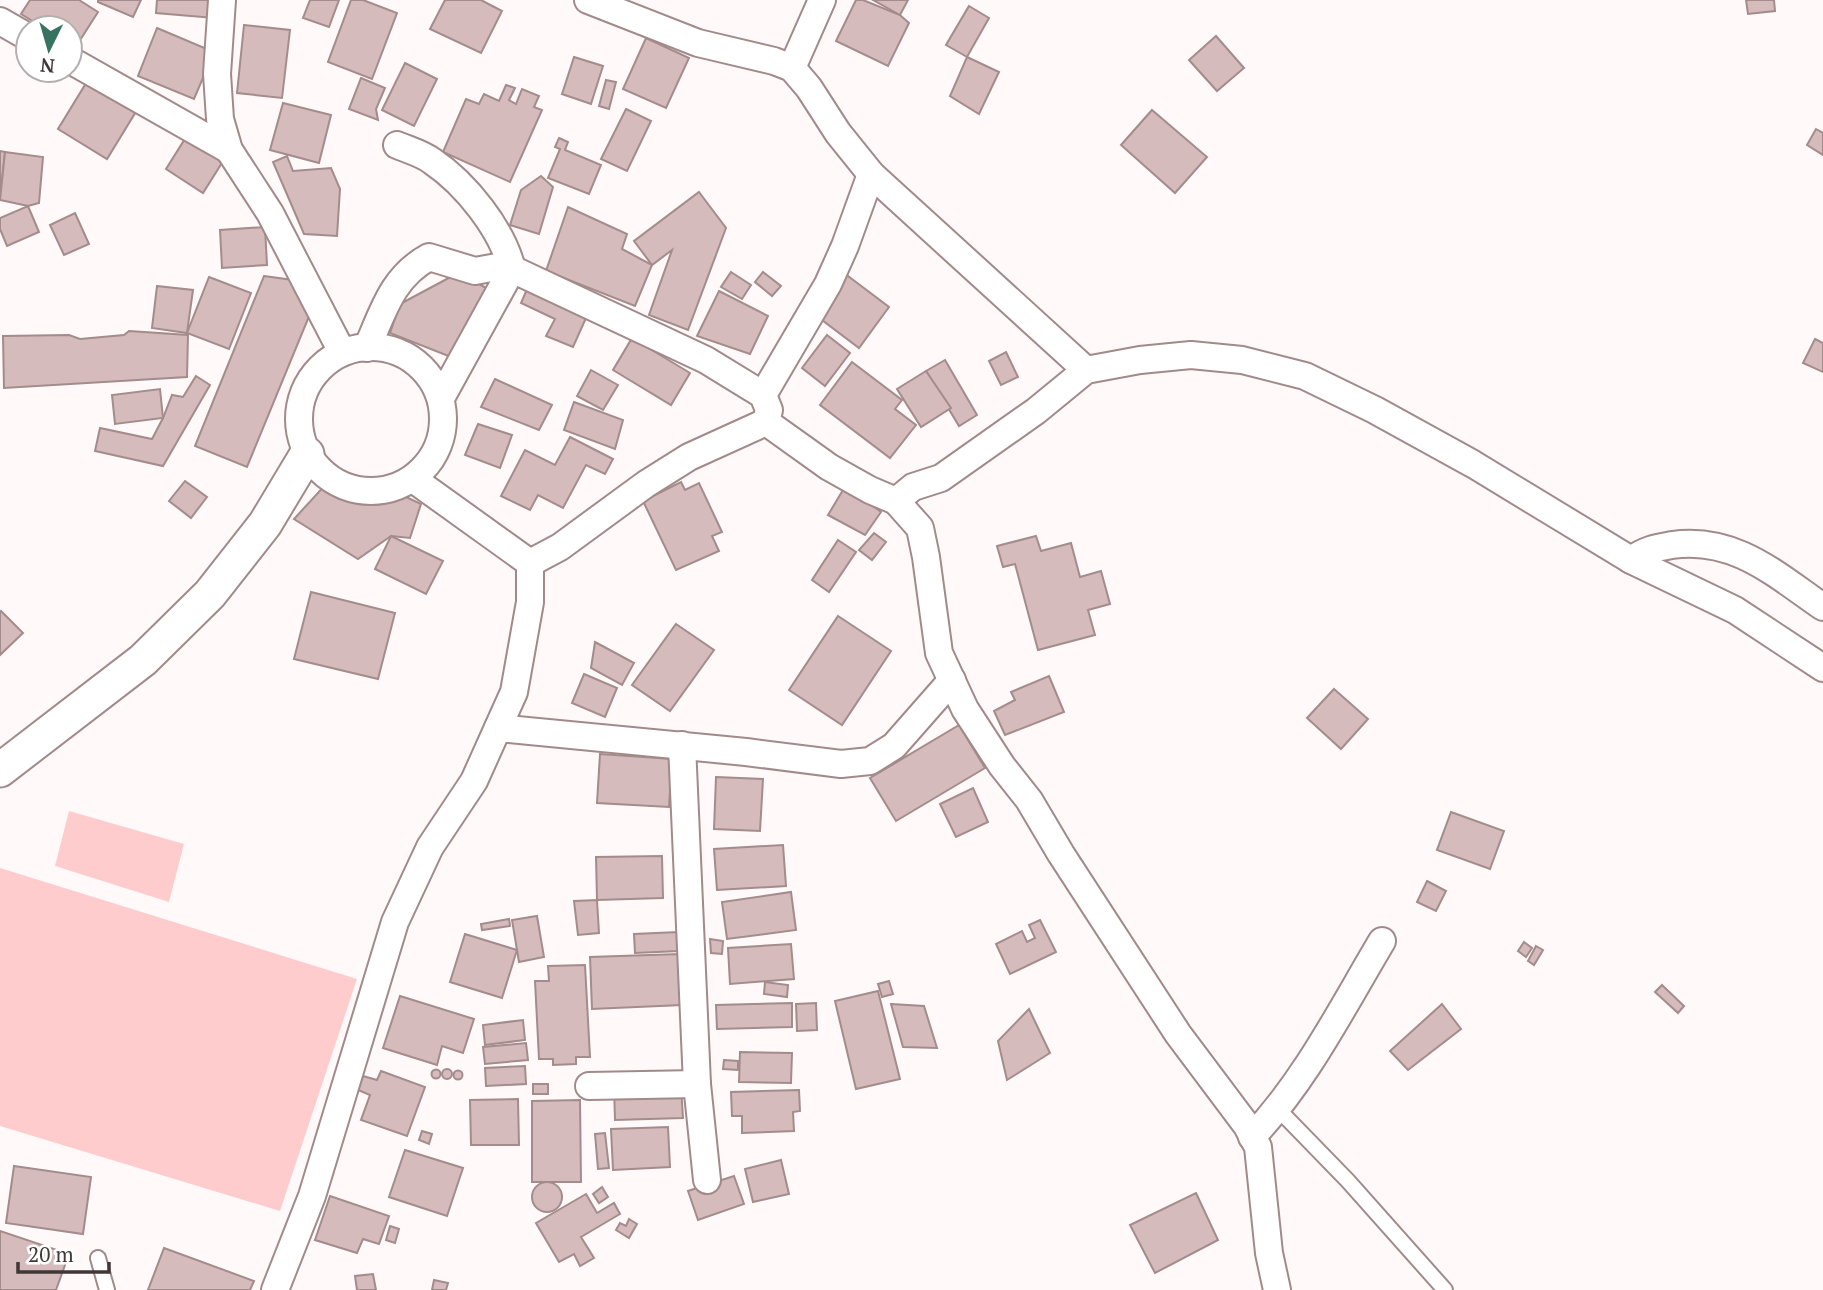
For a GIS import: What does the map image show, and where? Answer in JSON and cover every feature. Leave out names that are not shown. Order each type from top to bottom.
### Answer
[{"type":"street","points":[[222,0],[218,85],[220,119],[229,150],[355,350]]},
{"type":"street","points":[[588,0],[698,43],[774,61],[792,68],[871,174],[1086,370]]},
{"type":"street","points":[[792,68],[822,0]]},
{"type":"street","points":[[84,68],[229,150]]},
{"type":"street","points":[[397,145],[432,160],[472,198],[503,243],[512,269],[441,398]]},
{"type":"street","points":[[763,396],[828,284],[871,174]]},
{"type":"street","points":[[355,350],[402,353],[426,371],[441,398],[443,428],[433,456],[413,479],[385,491],[354,490],[327,477],[307,454],[298,425],[302,395],[318,369],[355,350],[395,286],[414,265],[429,257],[475,271],[498,267],[512,269],[706,360],[763,396],[769,410],[766,422]]},
{"type":"street","points":[[896,501],[913,486],[941,478],[1036,411],[1086,370],[1140,360],[1191,355],[1242,360],[1305,376],[1375,410],[1473,464],[1632,559],[1735,610],[1823,668]]},
{"type":"street","points":[[766,422],[829,467],[896,501],[920,528],[939,653],[965,709],[1002,766],[1029,800],[1060,854],[1178,1034],[1247,1126],[1258,1147],[1269,1253],[1277,1290]]},
{"type":"street","points":[[530,563],[561,547],[646,484],[690,457],[766,422]]},
{"type":"street","points":[[0,769],[143,660],[210,594],[265,524],[307,454]]},
{"type":"street","points":[[413,479],[530,563]]},
{"type":"street","points":[[1632,559],[1647,549],[1684,543],[1716,545],[1744,554],[1823,607]]},
{"type":"street","points":[[275,1290],[312,1196],[395,922],[430,847],[474,781],[514,692],[530,602],[530,563]]},
{"type":"street","points":[[498,728],[682,745],[841,764],[870,761],[894,746],[952,680]]},
{"type":"street","points":[[682,745],[697,1084],[707,1180]]},
{"type":"street","points":[[1252,1137],[1279,1109],[1382,941]]},
{"type":"street","points":[[589,1086],[697,1084]]},
{"type":"lane","points":[[1279,1109],[1348,1181],[1445,1290]]},
{"type":"lane","points":[[98,1258],[107,1290]]},
{"type":"shaded area","points":[[69,811],[184,844],[169,902],[55,866]]},
{"type":"shaded area","points":[[0,868],[357,979],[280,1211],[0,1126]]},
{"type":"building","points":[[30,0],[79,0],[98,12],[84,34],[84,14],[21,14]]},
{"type":"building","points":[[98,0],[141,0],[133,17]]},
{"type":"building","points":[[157,0],[215,0],[214,18],[156,13]]},
{"type":"building","points":[[310,0],[339,0],[329,27],[303,18]]},
{"type":"building","points":[[351,0],[363,0],[397,13],[372,79],[328,62]]},
{"type":"building","points":[[445,0],[481,0],[502,11],[481,53],[430,29]]},
{"type":"building","points":[[856,0],[863,0],[900,15],[909,23],[888,66],[836,41]]},
{"type":"building","points":[[873,0],[908,0],[900,15]]},
{"type":"building","points":[[1746,0],[1774,0],[1775,11],[1748,14]]},
{"type":"building","points":[[969,6],[989,18],[967,57],[946,45]]},
{"type":"building","points":[[244,25],[290,30],[282,98],[237,93]]},
{"type":"building","points":[[157,28],[214,52],[194,99],[138,76]]},
{"type":"building","points":[[1216,36],[1244,68],[1217,91],[1189,60]]},
{"type":"building","points":[[646,38],[689,58],[666,108],[623,89]]},
{"type":"building","points":[[574,57],[603,66],[591,104],[562,94]]},
{"type":"building","points":[[967,57],[999,72],[979,114],[950,96]]},
{"type":"building","points":[[405,63],[437,79],[414,126],[382,110]]},
{"type":"building","points":[[361,78],[385,88],[376,109],[378,120],[349,109]]},
{"type":"building","points":[[88,80],[137,110],[107,159],[58,129]]},
{"type":"building","points":[[606,80],[616,82],[609,109],[599,106]]},
{"type":"building","points":[[506,85],[515,88],[509,100],[516,104],[522,89],[539,96],[534,107],[542,110],[510,182],[443,152],[466,99],[479,104],[484,94],[499,101]]},
{"type":"building","points":[[283,103],[331,115],[319,163],[270,150]]},
{"type":"building","points":[[626,109],[651,121],[627,171],[601,159]]},
{"type":"building","points":[[1152,110],[1207,157],[1175,193],[1121,145]]},
{"type":"building","points":[[1816,129],[1823,133],[1823,155],[1807,145]]},
{"type":"building","points":[[188,134],[225,158],[203,193],[166,169]]},
{"type":"building","points":[[559,138],[568,142],[565,150],[601,165],[589,194],[548,178],[560,149],[555,147]]},
{"type":"building","points":[[0,151],[5,152],[0,200]]},
{"type":"building","points":[[5,152],[43,157],[39,203],[28,206],[0,200]]},
{"type":"building","points":[[287,156],[293,171],[331,168],[340,189],[337,236],[304,234],[273,162]]},
{"type":"building","points":[[541,176],[553,187],[539,234],[510,225],[521,190]]},
{"type":"building","points":[[699,192],[726,228],[688,330],[649,315],[672,250],[652,265],[634,241]]},
{"type":"building","points":[[28,206],[39,232],[7,246],[0,229],[0,218]]},
{"type":"building","points":[[568,207],[627,234],[622,249],[652,265],[635,306],[546,271]]},
{"type":"building","points":[[75,213],[89,244],[64,255],[50,225]]},
{"type":"building","points":[[265,227],[267,265],[222,268],[220,230]]},
{"type":"building","points":[[731,272],[751,285],[742,299],[721,287]]},
{"type":"building","points":[[763,272],[781,286],[772,296],[755,282]]},
{"type":"building","points":[[458,273],[490,290],[451,357],[390,333],[400,304]]},
{"type":"building","points":[[844,273],[889,307],[859,348],[814,314]]},
{"type":"building","points":[[264,276],[293,280],[312,309],[247,467],[195,446]]},
{"type":"building","points":[[209,277],[251,293],[229,349],[187,333]]},
{"type":"building","points":[[531,280],[591,307],[573,347],[546,336],[555,319],[521,303]]},
{"type":"building","points":[[157,286],[193,290],[187,333],[152,328]]},
{"type":"building","points":[[719,291],[768,316],[750,354],[697,336]]},
{"type":"building","points":[[129,331],[188,335],[187,377],[4,388],[3,336],[69,335],[80,339],[124,335]]},
{"type":"building","points":[[827,335],[850,353],[825,386],[802,368]]},
{"type":"building","points":[[632,338],[690,373],[671,405],[613,370]]},
{"type":"building","points":[[1815,339],[1823,343],[1823,372],[1803,363]]},
{"type":"building","points":[[1006,352],[1018,377],[1001,385],[989,361]]},
{"type":"building","points":[[945,360],[977,415],[959,426],[926,371]]},
{"type":"building","points":[[852,362],[902,400],[895,409],[916,425],[890,458],[820,405]]},
{"type":"building","points":[[591,370],[618,385],[603,410],[577,396]]},
{"type":"building","points":[[926,371],[951,408],[921,427],[897,389]]},
{"type":"building","points":[[196,376],[210,385],[163,466],[95,451],[100,428],[152,439],[172,395],[183,397]]},
{"type":"building","points":[[495,379],[552,405],[539,430],[481,407]]},
{"type":"building","points":[[160,389],[163,418],[115,424],[112,395]]},
{"type":"building","points":[[574,402],[623,420],[615,449],[564,430]]},
{"type":"building","points":[[478,424],[512,435],[500,468],[465,455]]},
{"type":"building","points":[[570,437],[613,459],[605,474],[586,465],[563,508],[538,495],[530,510],[501,496],[525,450],[555,465]]},
{"type":"building","points":[[185,481],[207,497],[191,518],[169,501]]},
{"type":"building","points":[[681,482],[685,490],[699,483],[722,532],[712,536],[719,551],[676,570],[643,501]]},
{"type":"building","points":[[327,483],[345,497],[370,499],[400,494],[421,504],[410,538],[391,536],[358,559],[294,519]]},
{"type":"building","points":[[846,485],[881,512],[865,535],[828,515]]},
{"type":"building","points":[[874,533],[886,542],[872,560],[859,550]]},
{"type":"building","points":[[391,536],[443,561],[426,594],[375,569]]},
{"type":"building","points":[[1036,536],[1041,551],[1071,543],[1080,577],[1101,571],[1110,604],[1088,610],[1095,635],[1038,650],[1015,564],[1003,567],[997,546]]},
{"type":"building","points":[[838,540],[856,552],[829,592],[812,580]]},
{"type":"building","points":[[311,592],[395,613],[378,679],[294,659]]},
{"type":"building","points":[[0,612],[23,633],[0,655]]},
{"type":"building","points":[[838,616],[891,651],[842,725],[789,690]]},
{"type":"building","points":[[676,624],[714,650],[670,711],[632,685]]},
{"type":"building","points":[[595,642],[634,663],[622,685],[591,668]]},
{"type":"building","points":[[584,674],[617,688],[605,717],[572,703]]},
{"type":"building","points":[[1049,676],[1064,712],[1005,735],[994,711],[1015,700],[1011,692]]},
{"type":"building","points":[[1334,689],[1368,719],[1341,749],[1307,718]]},
{"type":"building","points":[[959,725],[985,768],[896,821],[870,778]]},
{"type":"building","points":[[600,754],[672,759],[669,807],[597,803]]},
{"type":"building","points":[[716,777],[763,779],[760,831],[714,829]]},
{"type":"building","points":[[973,788],[988,822],[956,837],[940,804]]},
{"type":"building","points":[[1451,812],[1504,831],[1490,869],[1437,850]]},
{"type":"building","points":[[783,845],[786,886],[717,890],[714,849]]},
{"type":"building","points":[[662,856],[663,898],[597,900],[596,857]]},
{"type":"building","points":[[1427,881],[1446,891],[1436,911],[1417,902]]},
{"type":"building","points":[[791,892],[796,930],[727,939],[722,902]]},
{"type":"building","points":[[597,900],[599,933],[578,935],[574,901]]},
{"type":"building","points":[[537,916],[544,957],[519,962],[512,920]]},
{"type":"building","points":[[509,919],[510,926],[482,930],[481,924]]},
{"type":"building","points":[[1040,920],[1056,952],[1010,974],[996,944],[1022,931],[1027,942],[1035,938],[1029,925]]},
{"type":"building","points":[[678,932],[679,951],[635,953],[634,934]]},
{"type":"building","points":[[465,934],[517,950],[502,998],[450,982]]},
{"type":"building","points":[[710,939],[723,941],[722,954],[711,953]]},
{"type":"building","points":[[1524,942],[1532,948],[1526,957],[1518,951]]},
{"type":"building","points":[[791,944],[794,979],[730,984],[728,948]]},
{"type":"building","points":[[1536,946],[1543,950],[1534,965],[1528,961]]},
{"type":"building","points":[[680,954],[682,1005],[592,1009],[590,957]]},
{"type":"building","points":[[585,965],[590,1057],[576,1057],[576,1064],[553,1065],[553,1059],[539,1059],[535,981],[549,981],[548,966]]},
{"type":"building","points":[[889,981],[893,994],[882,997],[878,984]]},
{"type":"building","points":[[765,982],[788,985],[787,997],[764,994]]},
{"type":"building","points":[[1662,985],[1684,1006],[1678,1013],[1655,992]]},
{"type":"building","points":[[878,991],[900,1079],[856,1089],[835,1001]]},
{"type":"building","points":[[400,996],[474,1019],[463,1053],[442,1046],[437,1065],[383,1048]]},
{"type":"building","points":[[792,1003],[792,1027],[717,1029],[716,1005]]},
{"type":"building","points":[[816,1003],[817,1030],[797,1031],[796,1004]]},
{"type":"building","points":[[891,1004],[924,1006],[937,1048],[903,1047]]},
{"type":"building","points":[[1442,1004],[1461,1029],[1408,1070],[1390,1051]]},
{"type":"building","points":[[1029,1009],[1050,1053],[1007,1080],[998,1041]]},
{"type":"building","points":[[523,1020],[525,1040],[485,1045],[483,1025]]},
{"type":"building","points":[[526,1043],[528,1060],[485,1064],[483,1047]]},
{"type":"building","points":[[740,1052],[792,1053],[791,1083],[739,1082]]},
{"type":"building","points":[[724,1060],[738,1061],[738,1070],[723,1069]]},
{"type":"building","points":[[525,1066],[526,1084],[486,1086],[485,1068]]},
{"type":"building","points":[[447,1069],[452,1074],[447,1079],[442,1074]]},
{"type":"building","points":[[436,1070],[440,1074],[436,1078],[432,1074]]},
{"type":"building","points":[[381,1071],[425,1087],[407,1136],[361,1120],[370,1095],[358,1090],[363,1076],[377,1080]]},
{"type":"building","points":[[458,1071],[462,1075],[458,1079],[454,1075]]},
{"type":"building","points":[[533,1084],[548,1084],[548,1094],[533,1094]]},
{"type":"building","points":[[681,1086],[683,1118],[615,1120],[614,1088]]},
{"type":"building","points":[[799,1090],[800,1111],[793,1112],[794,1131],[742,1133],[742,1116],[732,1116],[731,1092]]},
{"type":"building","points":[[518,1099],[519,1145],[471,1145],[470,1100]]},
{"type":"building","points":[[580,1100],[581,1182],[532,1182],[532,1101]]},
{"type":"building","points":[[668,1127],[670,1167],[613,1170],[611,1129]]},
{"type":"building","points":[[422,1131],[432,1134],[429,1144],[419,1140]]},
{"type":"building","points":[[605,1133],[609,1168],[598,1169],[595,1134]]},
{"type":"building","points":[[405,1150],[463,1168],[447,1216],[389,1197]]},
{"type":"building","points":[[781,1160],[789,1194],[753,1202],[745,1169]]},
{"type":"building","points":[[14,1166],[91,1177],[83,1234],[6,1223]]},
{"type":"building","points":[[734,1176],[744,1204],[698,1220],[688,1191]]},
{"type":"building","points":[[547,1182],[558,1186],[562,1197],[558,1208],[547,1212],[536,1208],[532,1197],[536,1186]]},
{"type":"building","points":[[602,1187],[608,1197],[599,1203],[593,1194]]},
{"type":"building","points":[[1196,1193],[1218,1240],[1155,1273],[1130,1225]]},
{"type":"building","points":[[586,1194],[597,1213],[614,1203],[620,1214],[581,1237],[594,1258],[580,1266],[574,1254],[559,1262],[536,1223]]},
{"type":"building","points":[[330,1196],[389,1216],[379,1244],[363,1239],[357,1253],[315,1240]]},
{"type":"building","points":[[629,1219],[637,1224],[629,1238],[616,1230],[620,1223],[626,1226]]},
{"type":"building","points":[[390,1226],[399,1229],[395,1243],[386,1240]]},
{"type":"building","points":[[0,1231],[69,1254],[56,1290],[0,1290]]},
{"type":"building","points":[[164,1248],[254,1281],[250,1290],[148,1290]]},
{"type":"building","points":[[373,1274],[376,1290],[357,1290],[355,1276]]},
{"type":"building","points":[[434,1280],[448,1283],[446,1290],[432,1290]]}]
